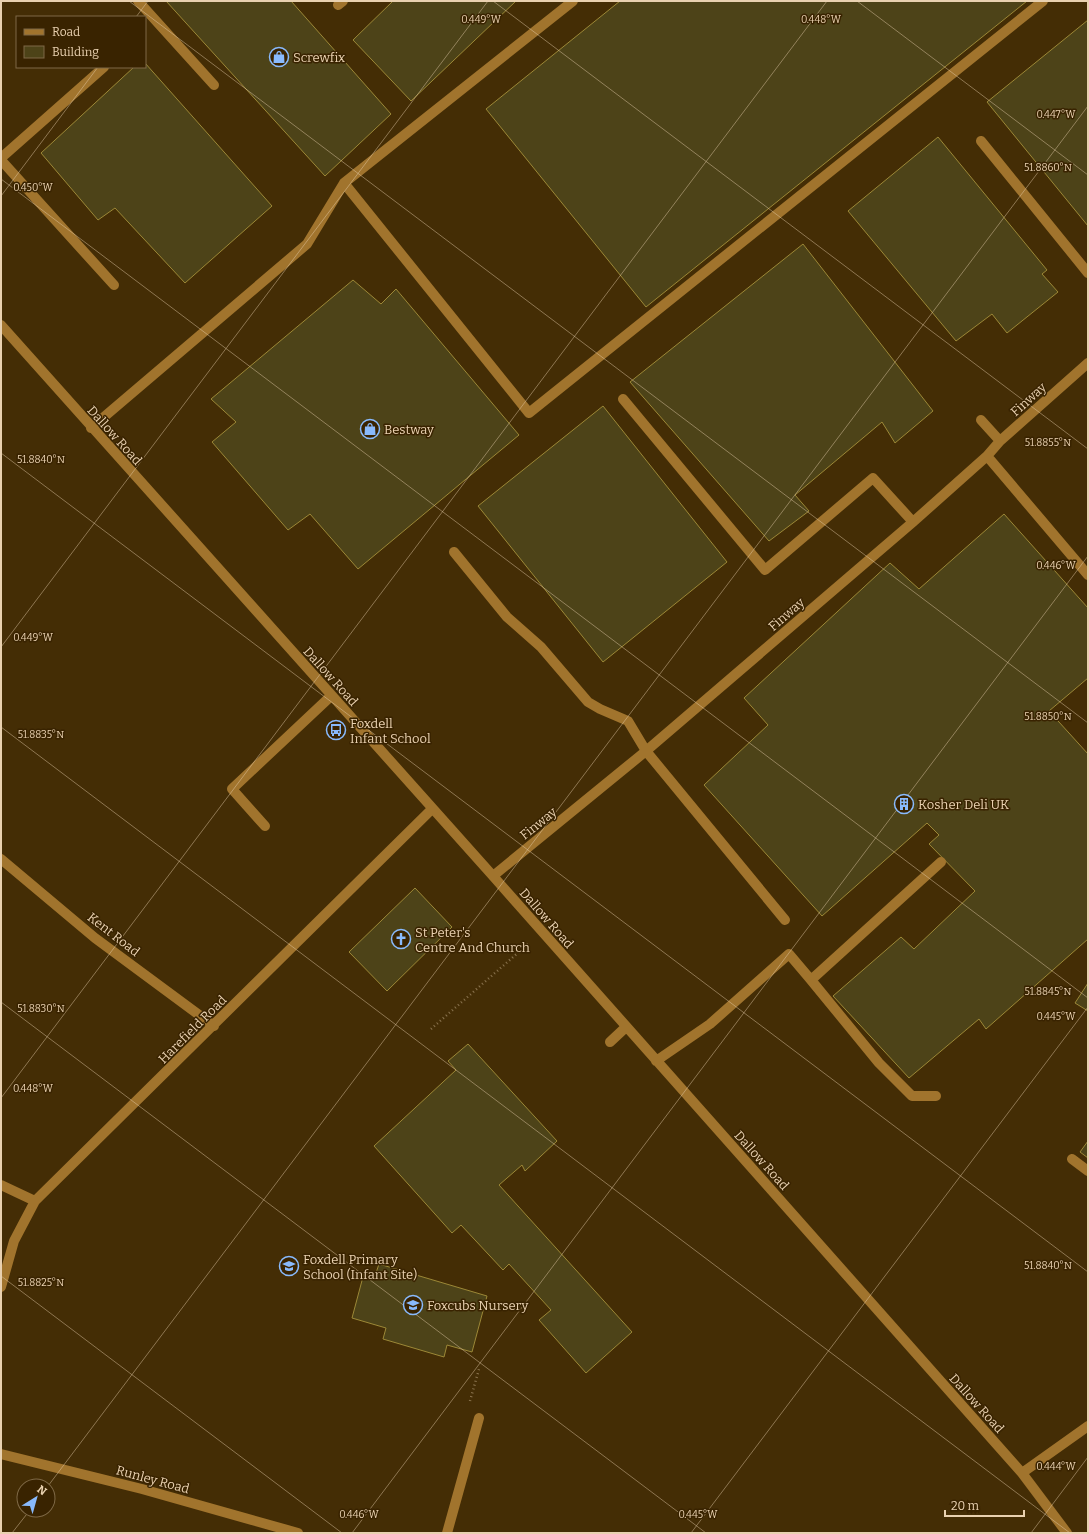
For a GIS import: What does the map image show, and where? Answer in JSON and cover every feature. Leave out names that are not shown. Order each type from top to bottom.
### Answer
[{"type":"street","points":[[138,1],[214,85]]},
{"type":"street","points":[[91,428],[307,244],[344,183],[573,1]]},
{"type":"street","points":[[344,183],[529,413],[1043,1]]},
{"type":"street","points":[[103,68],[1,159],[114,285]]},
{"type":"street","points":[[981,141],[1088,273]]},
{"type":"street","name":"Dallow Road","points":[[1,325],[91,428],[493,876],[541,932],[1022,1473],[1067,1533]]},
{"type":"street","name":"Finway","points":[[493,876],[646,751],[913,522],[987,456],[1000,441],[1088,363]]},
{"type":"street","points":[[623,399],[765,570],[873,478],[913,522]]},
{"type":"street","points":[[981,420],[1000,441]]},
{"type":"street","points":[[987,456],[1088,575]]},
{"type":"street","points":[[454,552],[507,617],[541,647],[588,702],[628,721],[646,751],[785,920]]},
{"type":"street","points":[[265,826],[232,788],[331,696]]},
{"type":"street","name":"Harefield Road","points":[[1,1287],[14,1242],[35,1201],[214,1026],[432,809]]},
{"type":"street","name":"Kent Road","points":[[1,859],[95,938],[214,1026]]},
{"type":"street","points":[[811,980],[941,862]]},
{"type":"street","points":[[656,1061],[710,1024],[789,954],[879,1063],[912,1096],[936,1096]]},
{"type":"street","points":[[610,1042],[626,1027]]},
{"type":"street","points":[[1072,1159],[1088,1171]]},
{"type":"street","points":[[1,1184],[35,1201]]},
{"type":"street","points":[[447,1533],[479,1418]]},
{"type":"street","points":[[1022,1473],[1088,1426]]},
{"type":"street","name":"Runley Road","points":[[1,1454],[142,1489],[298,1533]]},
{"type":"path","points":[[432,1029],[541,932]]},
{"type":"building","name":"Screwfix","points":[[166,1],[291,1],[391,114],[325,176]]},
{"type":"building","points":[[393,1],[516,1],[411,101],[353,40]]},
{"type":"building","points":[[620,1],[1027,1],[646,307],[486,109]]},
{"type":"building","points":[[1088,20],[1088,226],[987,102]]},
{"type":"building","points":[[146,64],[272,206],[185,283],[115,208],[98,220],[41,153],[133,68],[146,68]]},
{"type":"building","points":[[938,137],[1047,270],[1042,274],[1058,292],[1007,333],[992,314],[956,341],[848,211]]},
{"type":"building","points":[[803,244],[933,411],[895,443],[882,422],[795,495],[809,511],[769,541],[630,382]]},
{"type":"building","name":"Bestway","points":[[353,280],[381,304],[396,289],[519,435],[358,569],[310,514],[288,530],[212,442],[236,422],[211,399]]},
{"type":"building","points":[[603,406],[727,562],[603,662],[478,506]]},
{"type":"building","name":"Kosher Deli UK","points":[[1004,514],[1088,608],[1088,678],[1049,711],[1088,754],[1088,939],[986,1029],[979,1019],[909,1078],[833,996],[901,937],[914,949],[975,891],[929,844],[939,835],[927,823],[822,916],[704,785],[768,725],[744,698],[890,563],[919,589]]},
{"type":"building","name":"St Peter's Centre And Church","points":[[415,888],[452,927],[387,991],[349,952]]},
{"type":"building","points":[[1088,983],[1088,1011],[1075,1003]]},
{"type":"building","points":[[468,1044],[557,1141],[525,1171],[522,1165],[499,1185],[632,1332],[586,1373],[539,1320],[551,1310],[509,1264],[503,1270],[461,1225],[452,1233],[374,1146],[456,1070],[448,1061]]},
{"type":"building","points":[[1088,1141],[1088,1158],[1080,1152]]},
{"type":"building","points":[[379,1264],[487,1296],[472,1352],[447,1345],[444,1357],[383,1339],[386,1328],[352,1318],[364,1273],[375,1276]]},
{"type":"place","name":"Screwfix","points":[[279,57]]},
{"type":"place","name":"Bestway","points":[[370,429]]},
{"type":"place","name":"Foxdell Infant School","points":[[336,730]]},
{"type":"place","name":"Kosher Deli UK","points":[[904,804]]},
{"type":"place","name":"St Peter's Centre And Church","points":[[401,939]]},
{"type":"place","name":"Foxdell Primary School (Infant Site)","points":[[289,1266]]},
{"type":"place","name":"Foxcubs Nursery","points":[[413,1305]]}]
